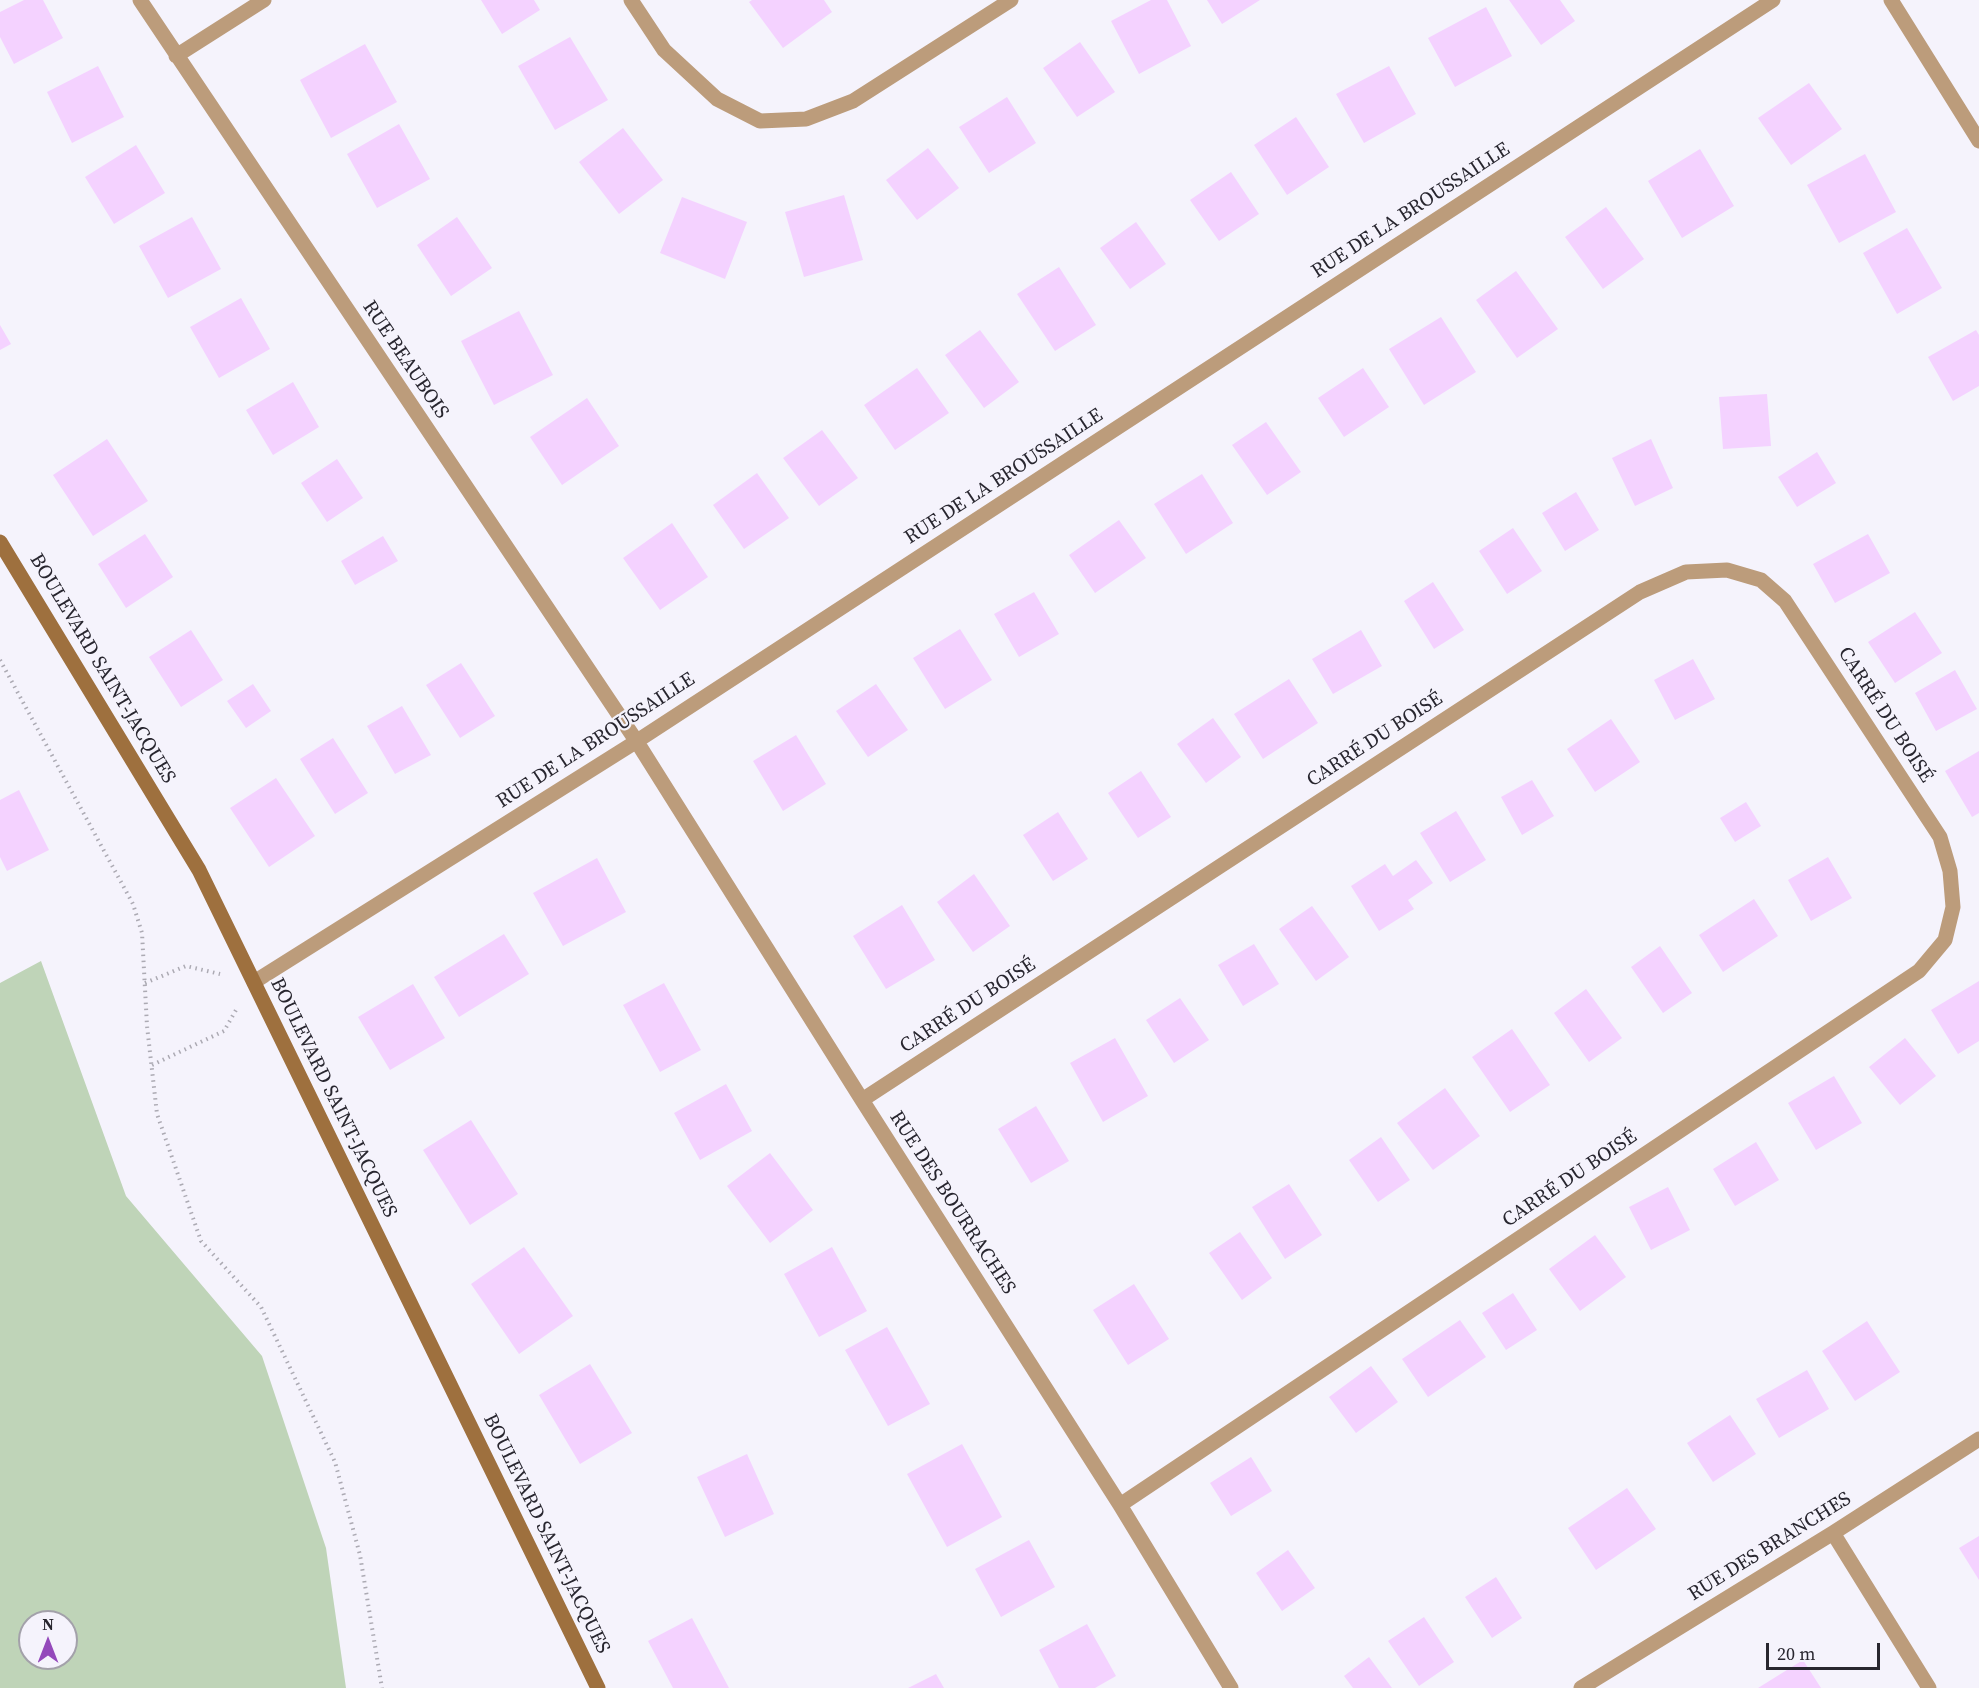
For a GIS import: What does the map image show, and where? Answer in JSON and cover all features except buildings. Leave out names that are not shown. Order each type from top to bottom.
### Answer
[{"type":"street","name":"RUE BEAUBOIS","points":[[140,0],[637,742]]},
{"type":"street","points":[[176,56],[264,0]]},
{"type":"street","points":[[631,0],[664,50],[717,99],[760,121],[806,119],[853,101],[1011,0]]},
{"type":"street","name":"RUE DE LA BROUSSAILLE","points":[[254,982],[637,742],[1773,0]]},
{"type":"street","points":[[1891,0],[1979,141]]},
{"type":"street","name":"BOULEVARD SAINT-JACQUES","points":[[0,542],[199,870],[598,1688]]},
{"type":"street","name":"CARRÉ DU BOISÉ","points":[[861,1100],[1640,592],[1686,572],[1727,570],[1761,580],[1785,601],[1940,837],[1950,871],[1953,907],[1945,940],[1919,971],[1120,1505]]},
{"type":"street","name":"RUE DES BOURRACHES","points":[[637,742],[861,1100],[1120,1505],[1231,1688]]},
{"type":"street","name":"RUE DES BRANCHES","points":[[1581,1688],[1833,1533],[1979,1439]]},
{"type":"street","points":[[1833,1533],[1929,1688]]},
{"type":"path","points":[[0,660],[133,904],[142,933],[157,1114],[201,1240],[261,1307],[335,1462],[360,1555],[382,1688]]},
{"type":"path","points":[[145,982],[186,966]]},
{"type":"path","points":[[152,1065],[224,1031]]},
{"type":"green space","points":[[41,961],[126,1196],[262,1356],[326,1548],[346,1688],[0,1688],[0,983]]}]
